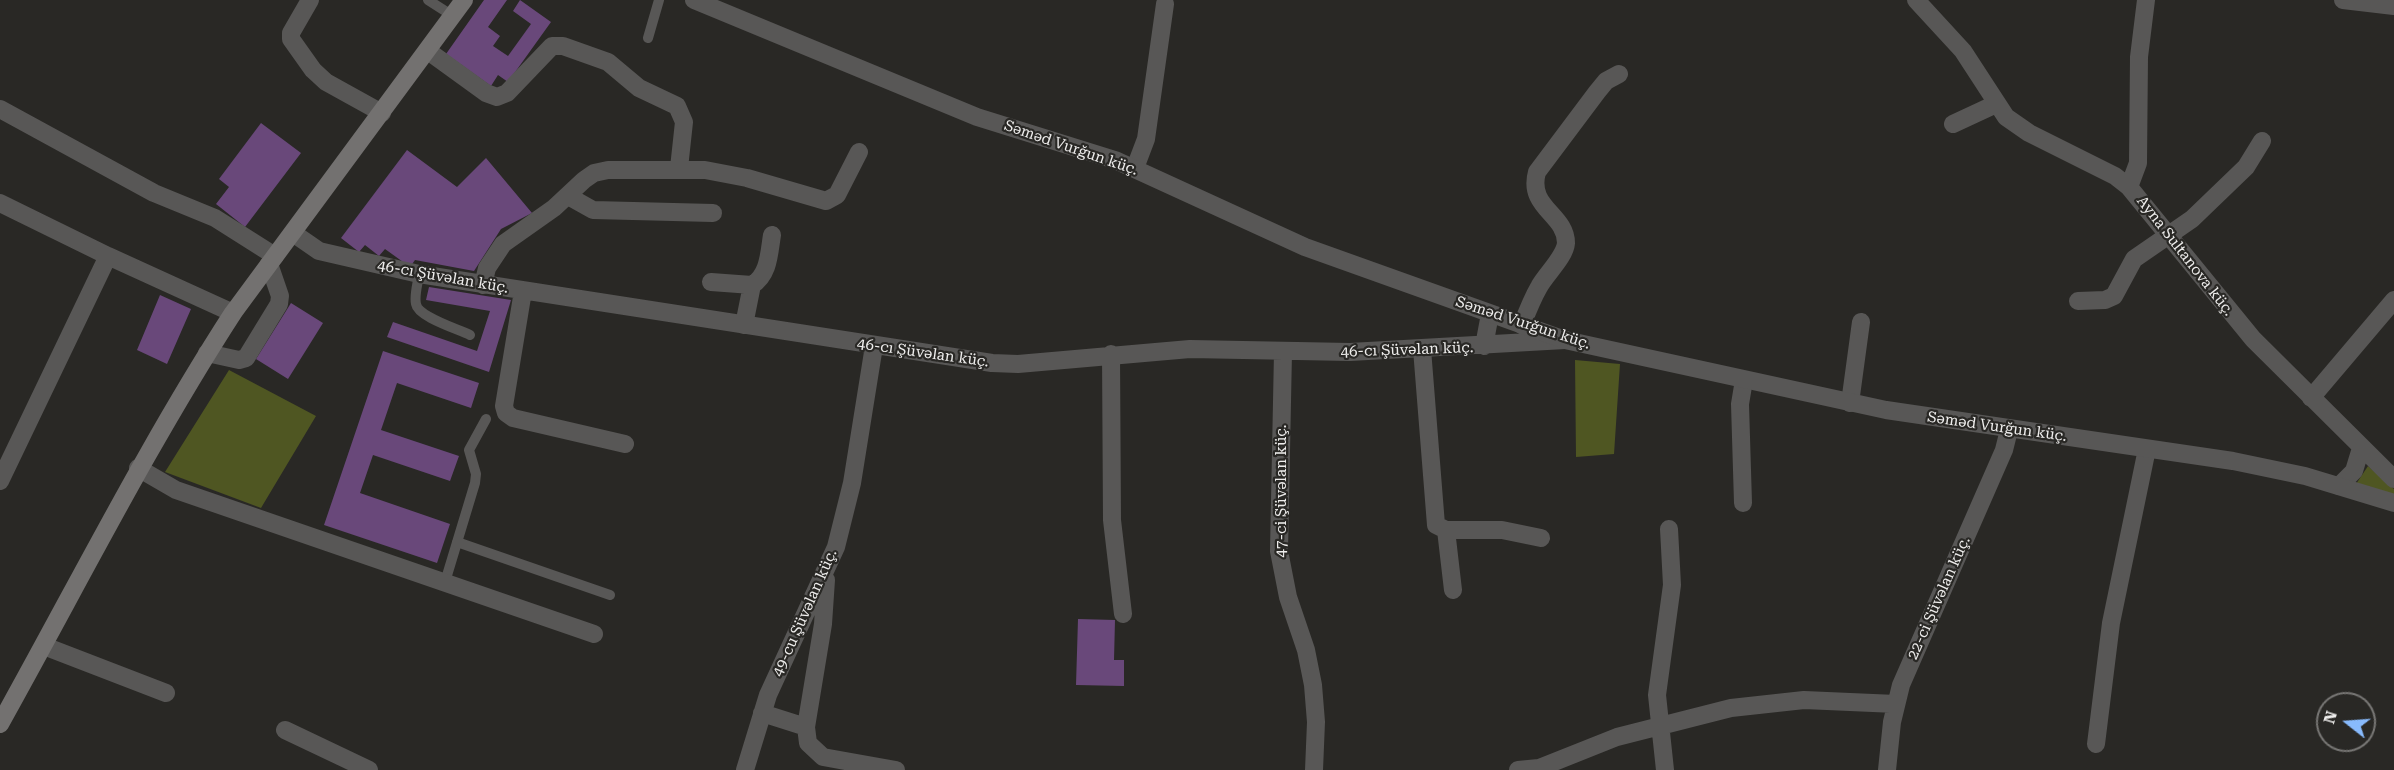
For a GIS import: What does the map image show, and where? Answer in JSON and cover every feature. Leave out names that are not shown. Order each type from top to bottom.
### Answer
[{"type":"main road","points":[[0,724],[138,468],[207,353],[233,313],[464,0]]},
{"type":"street","points":[[310,0],[291,33],[291,39],[313,70],[326,81],[382,113]]},
{"type":"street","name":"Səməd Vurğun küç.","points":[[694,0],[977,117],[1135,168],[1305,247],[1565,340],[1850,403],[2009,430],[2233,460],[2339,486],[2394,503]]},
{"type":"street","name":"Ayna Sultanova küç.","points":[[1916,0],[1963,51],[2006,117],[2029,134],[2107,172],[2129,187],[2231,315],[2394,479]]},
{"type":"street","points":[[2129,187],[2138,163],[2139,57],[2146,0]]},
{"type":"street","points":[[2343,0],[2394,6]]},
{"type":"street","points":[[1135,168],[1146,139],[1165,4]]},
{"type":"street","points":[[428,51],[486,93],[498,97],[507,93],[552,46],[563,46],[608,62],[632,83],[669,100],[682,113],[684,122],[679,168]]},
{"type":"street","points":[[1522,325],[1539,287],[1566,245],[1565,236],[1535,194],[1534,184],[1537,172],[1606,81],[1619,74]]},
{"type":"street","points":[[1953,124],[1996,104]]},
{"type":"street","points":[[0,109],[154,194],[215,218],[272,260],[280,296],[279,304],[246,358],[239,360],[207,353]]},
{"type":"street","points":[[2078,301],[2105,300],[2114,296],[2134,259],[2192,219],[2246,167],[2262,141]]},
{"type":"street","points":[[483,285],[487,268],[503,244],[568,196],[584,180],[601,171],[679,168],[726,173],[826,201],[837,195],[859,152]]},
{"type":"street","points":[[568,196],[593,210],[712,213]]},
{"type":"street","points":[[0,203],[108,256],[187,289],[233,313]]},
{"type":"street","name":"46-cı Şüvəlan küç.","points":[[293,233],[320,251],[331,255],[419,274],[874,346],[1004,364],[1211,348],[1283,352],[1422,349],[1565,340]]},
{"type":"street","points":[[711,282],[752,285],[760,280],[765,273],[772,235]]},
{"type":"street","points":[[0,481],[108,256]]},
{"type":"street","points":[[744,325],[752,285]]},
{"type":"street","points":[[523,291],[504,406],[506,413],[513,418],[626,444]]},
{"type":"street","points":[[2311,398],[2394,300]]},
{"type":"street","points":[[1484,346],[1490,315]]},
{"type":"street","points":[[1850,403],[1861,322]]},
{"type":"street","name":"49-cu Şüvəlan küç.","points":[[745,770],[762,713],[802,619],[826,572],[841,530],[852,483],[874,346]]},
{"type":"street","points":[[1422,349],[1434,521],[1441,530],[1502,530],[1541,538]]},
{"type":"street","name":"47-ci Şüvəlan küç.","points":[[1283,352],[1280,551],[1288,597],[1306,650],[1313,685],[1316,722],[1314,770]]},
{"type":"street","points":[[1111,354],[1112,520],[1123,614]]},
{"type":"street","points":[[1743,503],[1740,404],[1744,380]]},
{"type":"street","name":"22-ci Şüvəlan küç.","points":[[1887,770],[1896,704],[1914,655],[2004,450],[2009,430]]},
{"type":"street","points":[[2339,486],[2354,471],[2361,448]]},
{"type":"street","points":[[2096,744],[2111,622],[2147,449]]},
{"type":"street","points":[[138,468],[176,490],[594,634]]},
{"type":"street","points":[[1665,770],[1657,695],[1672,585],[1669,529]]},
{"type":"street","points":[[1446,530],[1453,591]]},
{"type":"street","points":[[826,572],[823,624],[806,727],[808,743],[821,764],[892,770]]},
{"type":"street","points":[[44,646],[166,693]]},
{"type":"street","points":[[1518,770],[1539,768],[1599,742],[1731,708],[1777,701],[1846,700],[1896,704]]},
{"type":"street","points":[[762,713],[806,727]]},
{"type":"street","points":[[285,730],[346,765],[369,770]]},
{"type":"lane","points":[[428,0],[453,16]]},
{"type":"lane","points":[[648,38],[659,0]]},
{"type":"lane","points":[[419,274],[415,302],[417,308],[424,315],[470,335]]},
{"type":"lane","points":[[445,582],[476,474],[469,450],[486,419]]},
{"type":"lane","points":[[457,542],[610,595]]},
{"type":"green space","points":[[1575,360],[1620,364],[1614,454],[1576,457]]},
{"type":"green space","points":[[229,370],[316,416],[261,508],[165,472]]},
{"type":"green space","points":[[2368,466],[2394,489],[2394,496],[2356,484]]},
{"type":"building","points":[[484,0],[507,0],[488,27],[500,36],[493,46],[508,56],[531,24],[513,11],[520,0],[551,22],[508,82],[498,75],[491,86],[446,54]]},
{"type":"building","points":[[261,123],[301,153],[245,227],[216,204],[229,187],[219,179]]},
{"type":"building","points":[[407,150],[457,187],[486,158],[532,213],[501,229],[474,271],[415,260],[410,267],[385,249],[379,256],[365,245],[359,252],[341,238]]},
{"type":"building","points":[[429,287],[511,300],[489,372],[387,337],[393,322],[477,351],[490,311],[426,300]]},
{"type":"building","points":[[160,295],[191,309],[167,364],[137,350]]},
{"type":"building","points":[[291,303],[323,323],[288,379],[256,359]]},
{"type":"building","points":[[383,351],[479,383],[471,408],[397,383],[381,430],[459,456],[450,481],[373,455],[360,493],[450,524],[437,563],[324,525]]},
{"type":"building","points":[[1078,619],[1115,620],[1114,660],[1124,660],[1124,686],[1076,685]]}]
